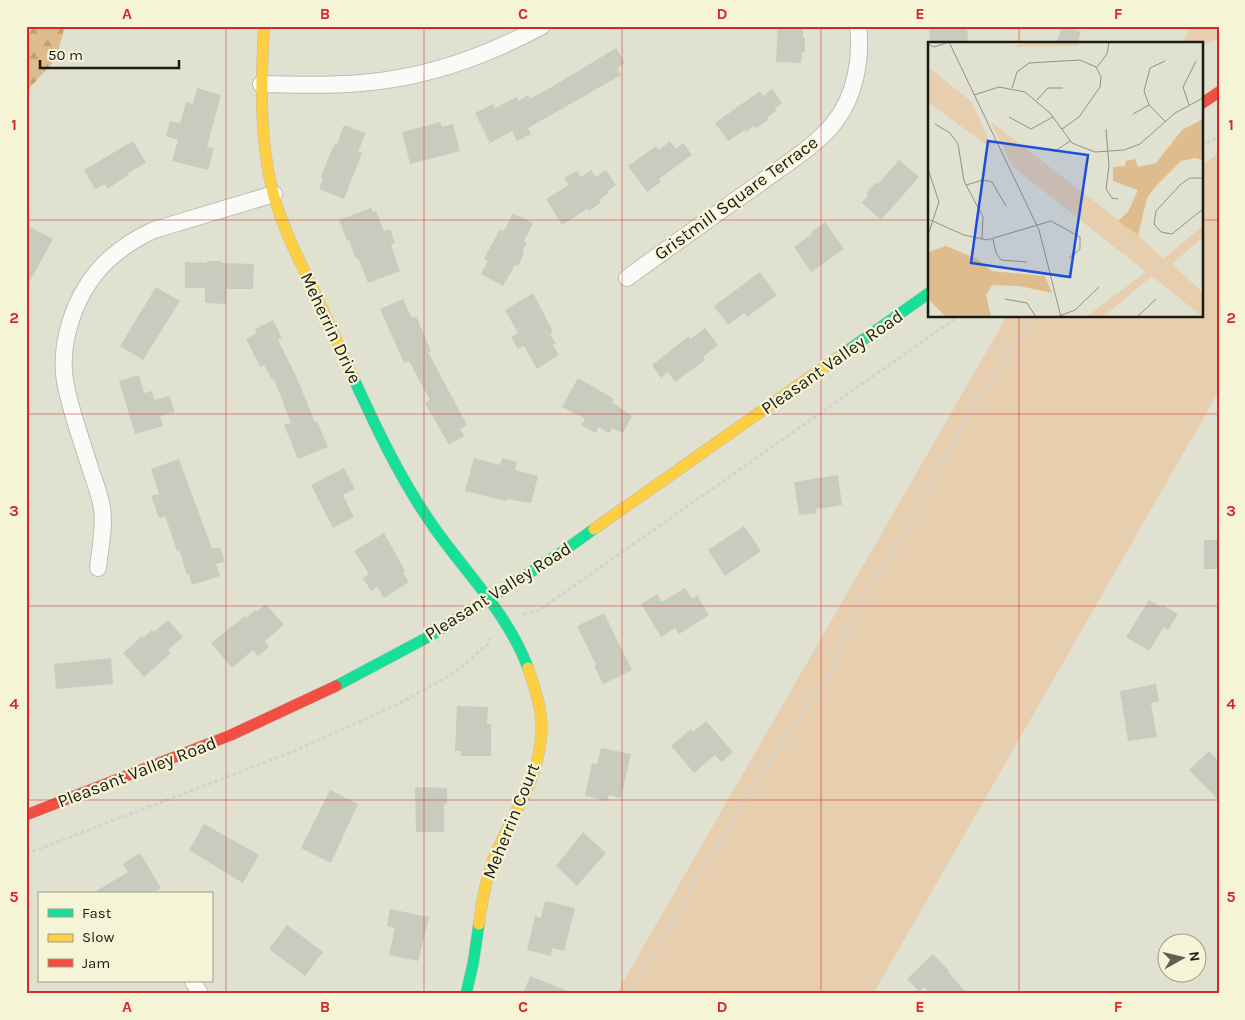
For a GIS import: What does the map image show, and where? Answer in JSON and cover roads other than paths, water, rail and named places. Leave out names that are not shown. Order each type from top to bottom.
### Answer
[{"type":"main road","name":"Meherrin Drive","points":[[264,26],[261,84],[263,136],[274,194],[283,224],[392,456],[431,523],[487,600]]},
{"type":"main road","points":[[1202,103],[1219,92]]},
{"type":"main road","name":"Pleasant Valley Road","points":[[26,815],[175,758],[292,708],[430,636],[622,511],[928,294]]},
{"type":"main road","name":"Meherrin Court","points":[[466,994],[472,973],[482,898],[488,873],[496,852],[530,784],[541,741],[542,719],[536,686],[511,632],[487,600]]},
{"type":"street","points":[[261,84],[323,85],[392,80],[450,66],[482,55],[510,44],[542,26]]},
{"type":"street","name":"Gristmill Square Terrace","points":[[627,278],[803,152],[833,124],[849,96],[858,67],[858,26]]},
{"type":"street","points":[[98,568],[103,526],[102,508],[73,414],[64,373],[64,353],[67,334],[79,300],[91,280],[105,263],[122,248],[139,237],[154,230],[274,194]]},
{"type":"street","points":[[194,982],[200,994]]}]
